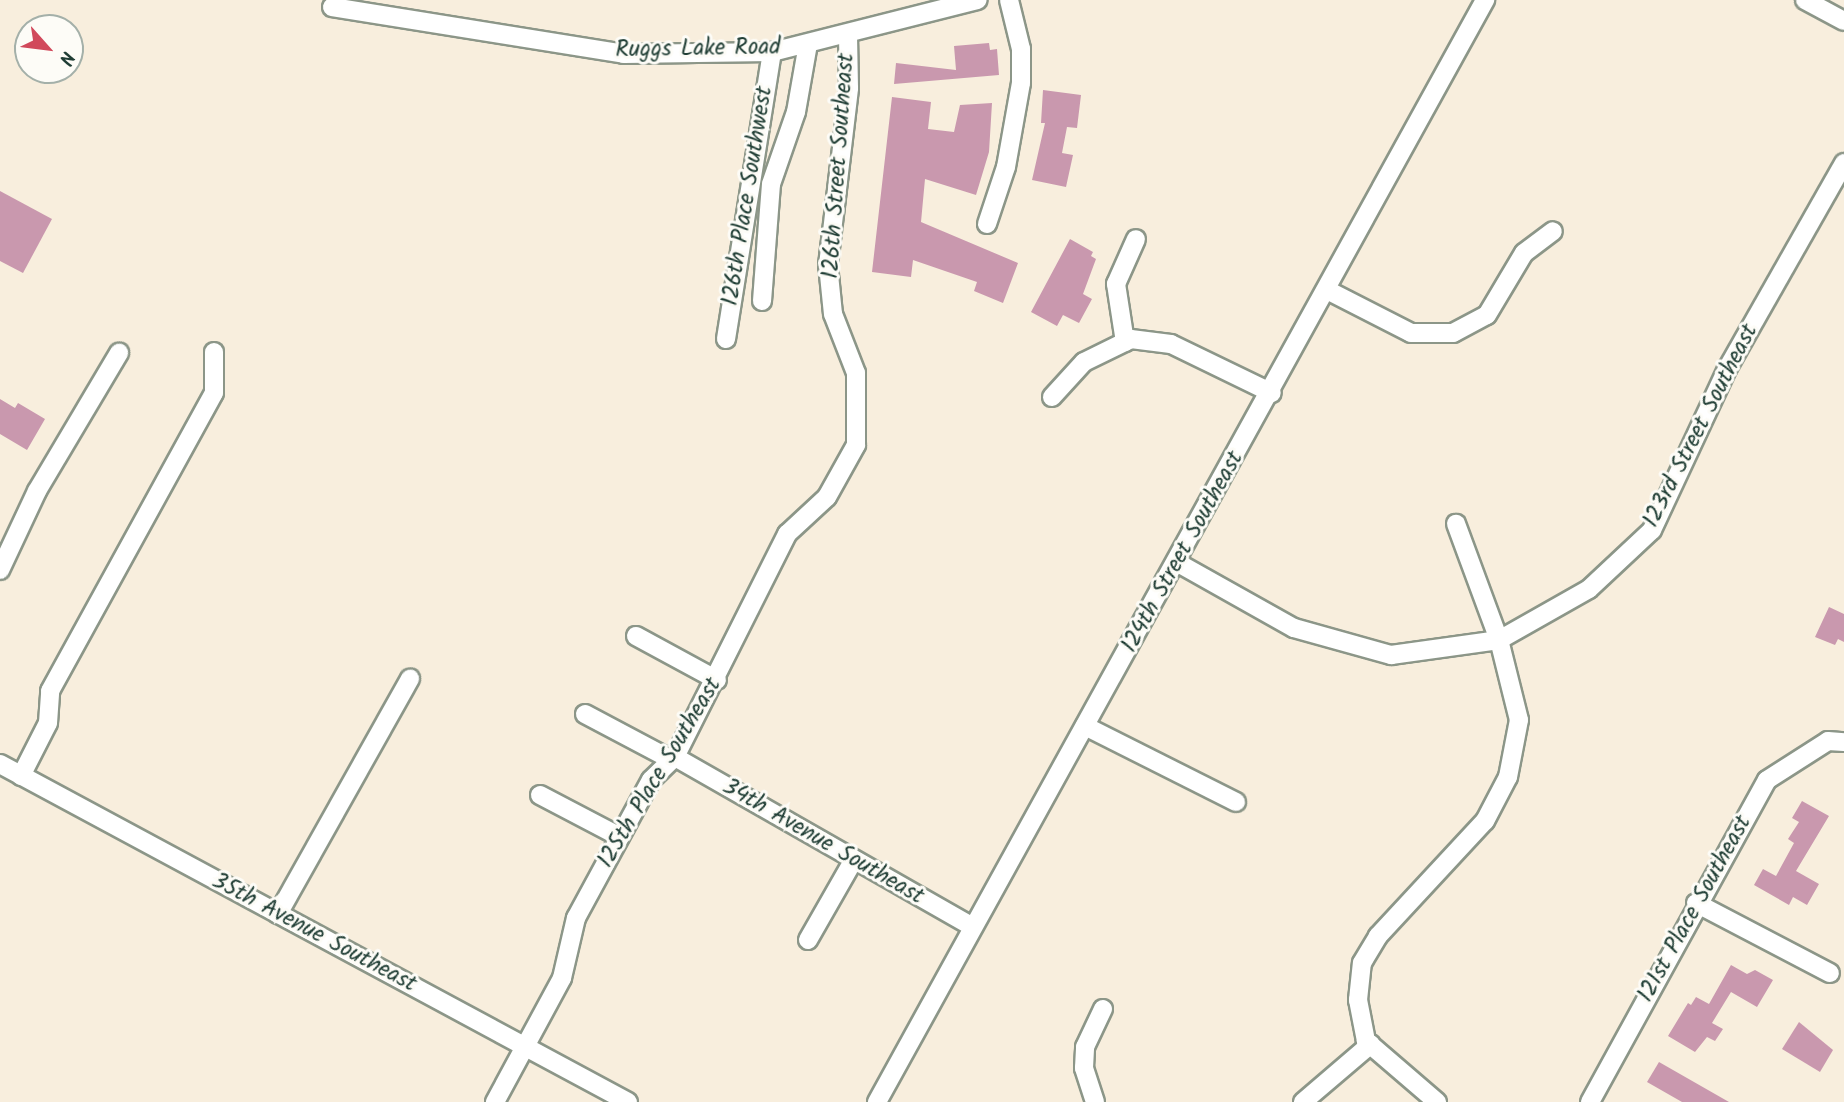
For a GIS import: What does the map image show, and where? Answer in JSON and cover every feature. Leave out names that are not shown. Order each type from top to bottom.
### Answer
[{"type":"street","name":"Ruggs Lake Road","points":[[332,7],[625,54],[772,52],[978,0]]},
{"type":"street","points":[[987,224],[1006,167],[1021,83],[1021,49],[1009,0]]},
{"type":"street","name":"124th Street Southeast","points":[[877,1102],[971,926],[1272,393],[1485,0]]},
{"type":"street","points":[[1805,0],[1844,21]]},
{"type":"street","name":"126th Street Southeast","points":[[757,597],[787,534],[827,497],[856,445],[856,373],[833,314],[828,265],[849,88],[848,34]]},
{"type":"street","points":[[762,301],[771,184],[796,113],[808,44]]},
{"type":"street","name":"126th Place Southwest","points":[[726,339],[772,52]]},
{"type":"street","name":"123rd Street Southeast","points":[[1178,563],[1294,628],[1391,655],[1499,640],[1540,621],[1589,589],[1652,530],[1727,369],[1844,163]]},
{"type":"street","points":[[1327,289],[1411,333],[1453,333],[1487,315],[1524,253],[1553,231]]},
{"type":"street","points":[[1125,342],[1116,284],[1136,239]]},
{"type":"street","points":[[1052,397],[1084,362],[1125,342],[1171,344],[1272,393]]},
{"type":"street","points":[[21,776],[48,723],[50,691],[214,393],[214,352]]},
{"type":"street","points":[[0,570],[37,491],[119,353]]},
{"type":"street","points":[[1437,1102],[1368,1043],[1358,1000],[1362,963],[1378,936],[1485,821],[1508,777],[1519,720],[1499,640],[1456,524]]},
{"type":"street","name":"125th Place Southeast","points":[[495,1102],[562,978],[576,918],[651,780],[674,758],[717,680],[757,597]]},
{"type":"street","points":[[636,636],[717,680]]},
{"type":"street","points":[[278,914],[410,679]]},
{"type":"street","name":"34th Avenue Southeast","points":[[586,714],[674,758],[971,926]]},
{"type":"street","points":[[1085,726],[1236,802]]},
{"type":"street","name":"121st Place Southeast","points":[[1590,1102],[1696,903],[1767,780],[1836,742]]},
{"type":"street","name":"35th Avenue Southeast","points":[[0,765],[628,1102]]},
{"type":"street","points":[[540,795],[620,837]]},
{"type":"street","points":[[808,940],[853,861]]},
{"type":"street","points":[[1696,903],[1830,973]]},
{"type":"street","points":[[1096,1102],[1084,1068],[1085,1047],[1103,1009]]},
{"type":"street","points":[[1303,1102],[1368,1043]]},
{"type":"building","points":[[989,43],[990,50],[997,49],[999,75],[894,84],[896,63],[956,70],[954,46]]},
{"type":"building","points":[[1043,90],[1081,95],[1077,128],[1067,127],[1062,153],[1073,155],[1066,187],[1032,180],[1045,123],[1041,123]]},
{"type":"building","points":[[892,97],[931,102],[928,129],[954,132],[960,105],[992,103],[989,152],[976,195],[925,179],[921,222],[1018,263],[1003,303],[974,291],[977,282],[913,260],[911,277],[872,272]]},
{"type":"building","points":[[0,191],[52,219],[23,273],[0,261]]},
{"type":"building","points":[[1070,239],[1093,252],[1091,256],[1096,259],[1083,294],[1092,299],[1079,323],[1063,315],[1057,326],[1031,312]]},
{"type":"building","points":[[0,399],[15,408],[18,403],[45,419],[27,450],[0,434]]},
{"type":"building","points":[[1829,607],[1844,614],[1844,642],[1838,639],[1835,645],[1815,637]]},
{"type":"building","points":[[1802,801],[1829,816],[1796,871],[1819,884],[1807,905],[1793,897],[1789,905],[1754,885],[1763,869],[1776,876],[1794,843],[1788,839],[1799,822],[1792,818]]},
{"type":"building","points":[[1731,965],[1747,974],[1755,970],[1773,980],[1757,1007],[1731,992],[1712,1023],[1723,1029],[1715,1041],[1707,1037],[1695,1052],[1668,1036],[1688,1003],[1691,1005],[1696,997],[1709,1004]]},
{"type":"building","points":[[1799,1022],[1833,1050],[1820,1072],[1782,1049]]},
{"type":"building","points":[[1659,1062],[1729,1102],[1682,1102],[1647,1082]]}]
